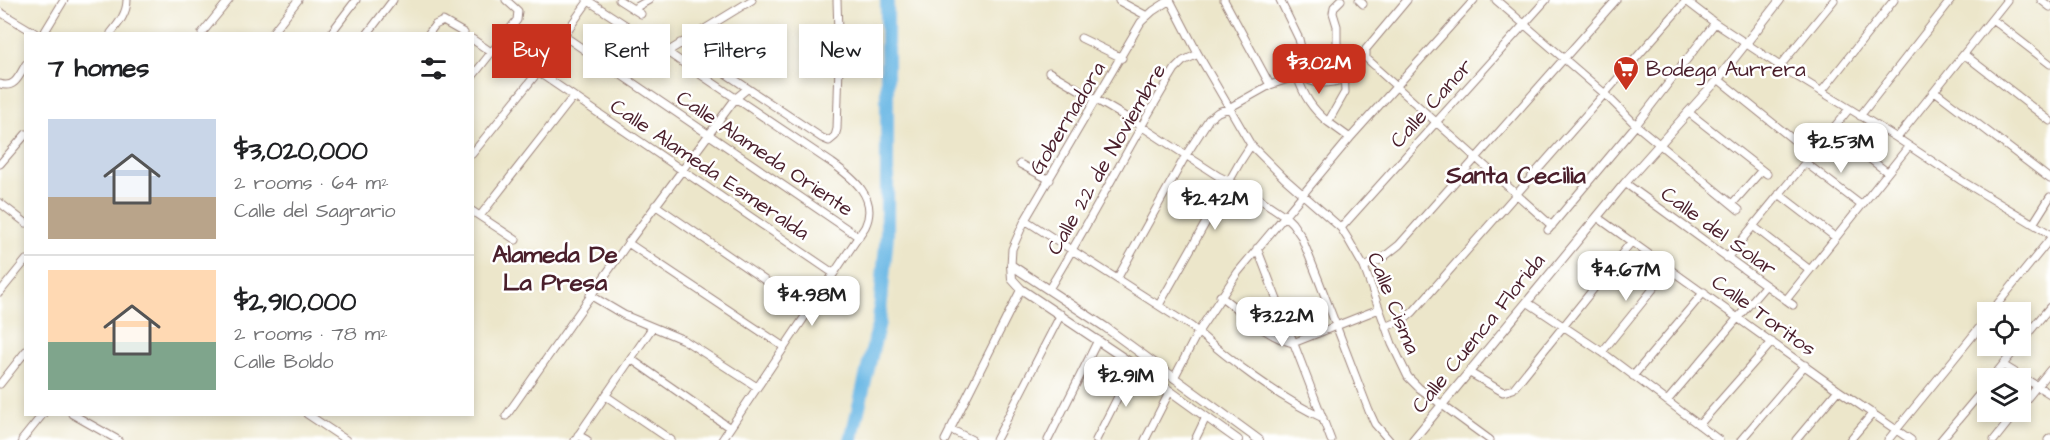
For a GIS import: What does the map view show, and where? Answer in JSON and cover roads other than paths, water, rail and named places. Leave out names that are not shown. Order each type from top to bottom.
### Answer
[{"type":"street","points":[[45,32],[64,0]]},
{"type":"street","points":[[203,32],[229,0]]},
{"type":"street","points":[[273,32],[298,0]]},
{"type":"street","points":[[332,32],[356,0]]},
{"type":"street","points":[[369,32],[393,0]]},
{"type":"street","points":[[474,74],[513,26],[518,15],[516,7],[506,0]]},
{"type":"street","points":[[571,26],[588,0],[624,24]]},
{"type":"street","points":[[619,0],[641,14]]},
{"type":"street","points":[[633,9],[650,0]]},
{"type":"street","points":[[670,50],[752,0]]},
{"type":"street","points":[[680,43],[826,140],[833,139],[837,133],[839,65],[837,0]]},
{"type":"street","name":"Gobernadora","points":[[1011,265],[1012,249],[1025,220],[1147,16],[1170,0]]},
{"type":"street","name":"Calle Cisma","points":[[1170,0],[1228,108],[1251,145],[1268,164],[1341,228],[1364,267],[1399,361],[1408,377],[1419,388],[1490,440]]},
{"type":"street","points":[[1224,0],[1270,85]]},
{"type":"street","points":[[1117,279],[1186,155],[1209,119],[1270,85],[1298,75],[1305,65],[1299,39],[1280,0]]},
{"type":"street","points":[[1328,122],[1345,92],[1345,79],[1337,43],[1337,26],[1333,13],[1334,7],[1341,0]]},
{"type":"street","points":[[1407,0],[1366,50],[1365,58],[1517,194],[1550,228],[1636,125],[1715,23]]},
{"type":"street","points":[[1173,378],[1220,296],[1257,248],[1350,138],[1474,0]]},
{"type":"street","points":[[1496,0],[1605,94],[1659,145],[1739,210]]},
{"type":"street","name":"Calle Canor","points":[[1341,228],[1546,0]]},
{"type":"street","points":[[1364,267],[1389,254],[1616,0]]},
{"type":"street","points":[[1386,327],[1406,318],[1413,312],[1685,0],[1780,66],[1897,138],[1962,182],[2050,234]]},
{"type":"street","name":"Calle Cuenca Florida","points":[[1413,440],[1625,183],[1718,79],[1780,0]]},
{"type":"street","points":[[1780,66],[1833,0]]},
{"type":"street","points":[[1822,91],[1894,0]]},
{"type":"street","points":[[1860,116],[1951,0]]},
{"type":"street","points":[[1897,138],[1936,92],[2007,0]]},
{"type":"street","points":[[2041,0],[2050,7]]},
{"type":"street","points":[[1119,1],[1147,16]]},
{"type":"street","points":[[112,32],[127,4]]},
{"type":"street","points":[[0,12],[33,32]]},
{"type":"street","points":[[1992,19],[2050,64]]},
{"type":"street","points":[[430,32],[435,25],[443,21],[462,32]]},
{"type":"street","points":[[1081,38],[1122,58]]},
{"type":"street","points":[[474,40],[491,52]]},
{"type":"street","name":"Calle Alameda Oriente","points":[[571,41],[859,237]]},
{"type":"street","points":[[670,54],[844,172],[863,190],[868,205],[867,222],[859,237],[722,440]]},
{"type":"street","name":"Calle 22 de Noviembre","points":[[1049,289],[1141,126],[1176,69],[1183,61],[1198,54]]},
{"type":"street","points":[[1965,55],[2050,121]]},
{"type":"street","points":[[0,84],[9,86],[13,84],[24,67]]},
{"type":"street","points":[[1049,72],[1141,126],[1285,216],[1301,236],[1369,411],[1389,440]]},
{"type":"street","points":[[1298,75],[1312,82],[1329,83],[1345,79]]},
{"type":"street","points":[[1298,75],[1306,98],[1315,111],[1350,138]]},
{"type":"street","points":[[474,152],[533,78]]},
{"type":"street","name":"Calle Alameda Esmeralda","points":[[546,78],[833,273]]},
{"type":"street","points":[[1718,79],[1795,141]]},
{"type":"street","points":[[506,416],[655,205],[736,98],[747,89]]},
{"type":"street","points":[[1936,92],[2050,179]]},
{"type":"street","points":[[480,216],[573,97]]},
{"type":"street","points":[[1727,258],[1849,109]]},
{"type":"street","points":[[1688,112],[1764,172],[1732,204]]},
{"type":"street","points":[[1833,131],[1887,172]]},
{"type":"street","points":[[0,164],[24,136]]},
{"type":"street","points":[[1159,305],[1251,145]]},
{"type":"street","points":[[1786,300],[1909,146]]},
{"type":"street","points":[[1806,163],[1861,205]]},
{"type":"street","points":[[1020,164],[1050,180]]},
{"type":"street","name":"Calle del Solar","points":[[1625,183],[1793,305]]},
{"type":"street","points":[[1779,194],[1835,237]]},
{"type":"street","points":[[2033,224],[2050,197]]},
{"type":"street","points":[[0,203],[24,221]]},
{"type":"street","points":[[655,205],[808,310]]},
{"type":"street","points":[[474,212],[516,240]]},
{"type":"street","name":"Calle Toritos","points":[[1597,217],[1911,440]]},
{"type":"street","points":[[1025,220],[1159,305],[1293,402],[1323,418]]},
{"type":"street","points":[[1753,226],[1809,270]]},
{"type":"street","points":[[1999,302],[2050,239]]},
{"type":"street","points":[[1470,373],[1496,389],[1508,392],[1513,389],[1632,241]]},
{"type":"street","points":[[628,243],[784,347]]},
{"type":"street","points":[[1257,248],[1331,440]]},
{"type":"street","points":[[0,292],[24,262]]},
{"type":"street","points":[[1011,265],[1012,279],[1021,289],[1061,314],[1238,440]]},
{"type":"street","points":[[1011,265],[1049,289],[1259,440]]},
{"type":"street","points":[[1602,352],[1670,268]]},
{"type":"street","points":[[1667,401],[1765,286]]},
{"type":"street","points":[[945,440],[1021,289]]},
{"type":"street","points":[[1634,376],[1704,292]]},
{"type":"street","points":[[590,296],[624,315],[684,340],[757,387]]},
{"type":"street","points":[[1220,296],[1271,334],[1293,343],[1379,309]]},
{"type":"street","points":[[1527,302],[1602,352],[1719,440]]},
{"type":"street","points":[[2031,330],[2050,307]]},
{"type":"street","points":[[996,440],[1061,314]]},
{"type":"street","points":[[587,440],[577,437],[652,328]]},
{"type":"street","points":[[1888,440],[1977,331]]},
{"type":"street","points":[[1048,440],[1098,340]]},
{"type":"street","points":[[1700,425],[1773,342]]},
{"type":"street","points":[[0,384],[24,354]]},
{"type":"street","points":[[2000,368],[2010,356]]},
{"type":"street","points":[[631,359],[730,428]]},
{"type":"street","points":[[2003,364],[2050,394]]},
{"type":"street","points":[[1096,440],[1134,365]]},
{"type":"street","points":[[1741,440],[1805,365]]},
{"type":"street","points":[[2031,393],[2050,370]]},
{"type":"street","points":[[1796,440],[1838,390]]},
{"type":"street","points":[[1145,440],[1170,391]]},
{"type":"street","points":[[606,396],[671,440]]},
{"type":"street","points":[[1941,440],[1977,397]]},
{"type":"street","points":[[1850,440],[1872,413]]},
{"type":"street","points":[[22,440],[41,416]]},
{"type":"street","points":[[76,416],[118,440]]},
{"type":"street","points":[[310,416],[346,440]]},
{"type":"street","points":[[1195,440],[1206,417]]},
{"type":"street","points":[[1994,440],[2008,422]]},
{"type":"street","points":[[950,429],[972,440]]},
{"type":"street","points":[[1472,440],[1478,432]]},
{"type":"street","points":[[1376,440],[1382,433]]},
{"type":"waterway","points":[[851,440],[879,322],[887,234],[887,0]]},
{"type":"place","name":"Bodega Aurrera","points":[[1626,92]]},
{"type":"district","name":"Santa Cecilia","points":[[1516,175]]},
{"type":"district","name":"Alameda De La Presa","points":[[555,268]]}]
